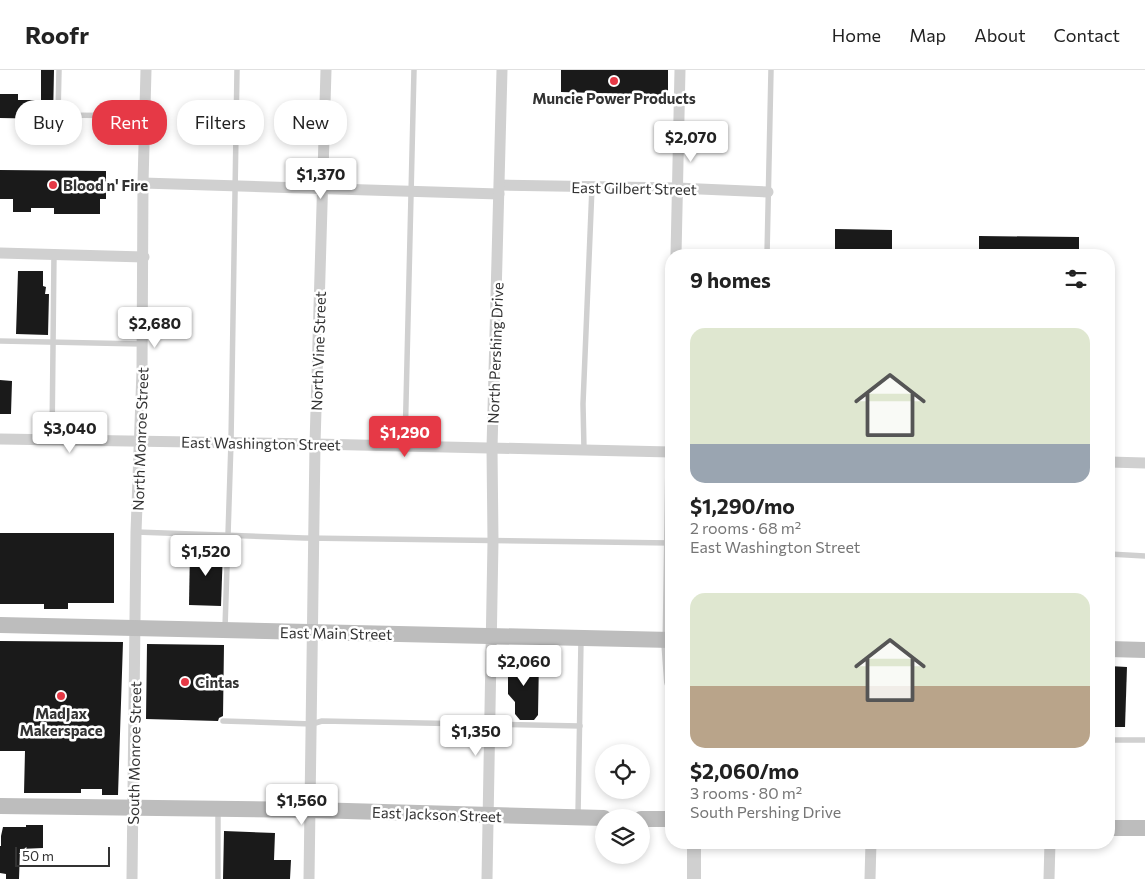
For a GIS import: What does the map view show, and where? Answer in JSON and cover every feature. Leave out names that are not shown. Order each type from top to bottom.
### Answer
[{"type":"main road","name":"East Main Street","points":[[0,624],[665,640]]},
{"type":"main road","points":[[1115,649],[1145,650]]},
{"type":"main road","name":"East Jackson Street","points":[[0,806],[310,810],[595,818]]},
{"type":"main road","points":[[650,818],[665,819]]},
{"type":"main road","points":[[1115,828],[1145,828]]},
{"type":"street","name":"North Monroe Street","points":[[146,70],[146,100]]},
{"type":"street","name":"North Vine Street","points":[[309,879],[315,444],[326,70]]},
{"type":"street","name":"North Pershing Drive","points":[[487,879],[493,542],[492,448],[502,70]]},
{"type":"street","points":[[676,249],[680,70]]},
{"type":"street","name":"North Monroe Street","points":[[135,627],[144,256],[145,145]]},
{"type":"street","name":"East Gilbert Street","points":[[143,183],[412,191],[592,187],[768,192]]},
{"type":"street","points":[[0,253],[144,256]]},
{"type":"street","name":"East Washington Street","points":[[0,439],[405,445],[665,452]]},
{"type":"street","points":[[1115,462],[1145,462]]},
{"type":"street","name":"South Monroe Street","points":[[132,879],[135,627]]},
{"type":"street","points":[[694,849],[694,879]]},
{"type":"street","points":[[870,879],[871,849]]},
{"type":"street","points":[[1049,879],[1050,849]]},
{"type":"lane","points":[[59,70],[58,115],[92,115]]},
{"type":"lane","points":[[225,630],[231,442],[237,70]]},
{"type":"lane","points":[[405,445],[414,70]]},
{"type":"lane","points":[[767,249],[771,70]]},
{"type":"lane","points":[[584,449],[584,385],[592,187]]},
{"type":"lane","points":[[52,440],[54,254]]},
{"type":"lane","points":[[0,341],[142,344]]},
{"type":"lane","points":[[136,532],[493,542],[665,543]]},
{"type":"lane","points":[[1115,554],[1145,556]]},
{"type":"lane","points":[[578,817],[581,638]]},
{"type":"lane","points":[[223,721],[312,724],[322,721],[580,726]]},
{"type":"lane","points":[[1115,740],[1145,740]]},
{"type":"lane","points":[[218,810],[218,879]]},
{"type":"building","points":[[41,70],[54,70],[53,100],[41,100]]},
{"type":"building","name":"Muncie Power Products","points":[[561,70],[668,70],[668,95],[561,92]]},
{"type":"building","points":[[0,94],[18,94],[18,100],[15,100],[15,118],[0,118]]},
{"type":"building","name":"Blood n' Fire","points":[[0,170],[106,171],[106,199],[100,199],[100,214],[54,214],[54,208],[31,208],[31,212],[13,212],[13,199],[0,199]]},
{"type":"building","points":[[835,229],[892,230],[892,249],[835,249]]},
{"type":"building","points":[[979,236],[1079,237],[1079,249],[979,249]]},
{"type":"building","points":[[18,271],[43,271],[43,286],[46,287],[45,294],[49,294],[48,335],[16,334]]},
{"type":"building","points":[[0,380],[12,381],[11,414],[0,414]]},
{"type":"building","points":[[0,533],[114,533],[114,603],[68,603],[68,609],[44,609],[44,604],[0,604]]},
{"type":"building","points":[[190,549],[223,549],[221,606],[189,605]]},
{"type":"building","name":"MadJax Makerspace","points":[[0,641],[123,642],[118,795],[102,795],[102,789],[81,789],[81,793],[24,793],[25,751],[0,751]]},
{"type":"building","name":"Cintas","points":[[147,644],[224,645],[223,716],[218,721],[146,719]]},
{"type":"building","points":[[508,659],[539,659],[538,715],[534,720],[520,720],[515,714],[515,702],[508,694]]},
{"type":"building","points":[[1115,666],[1127,667],[1125,727],[1115,727]]},
{"type":"building","points":[[26,825],[43,825],[43,848],[20,849],[19,879],[6,879],[6,874],[0,873],[0,846],[3,827],[26,827]]},
{"type":"building","points":[[224,831],[275,833],[274,860],[291,860],[290,879],[223,879]]},
{"type":"place","name":"Muncie Power Products","points":[[614,81]]},
{"type":"place","name":"Blood n' Fire","points":[[53,185]]},
{"type":"place","name":"Cintas","points":[[185,682]]},
{"type":"place","name":"MadJax Makerspace","points":[[61,696]]}]
